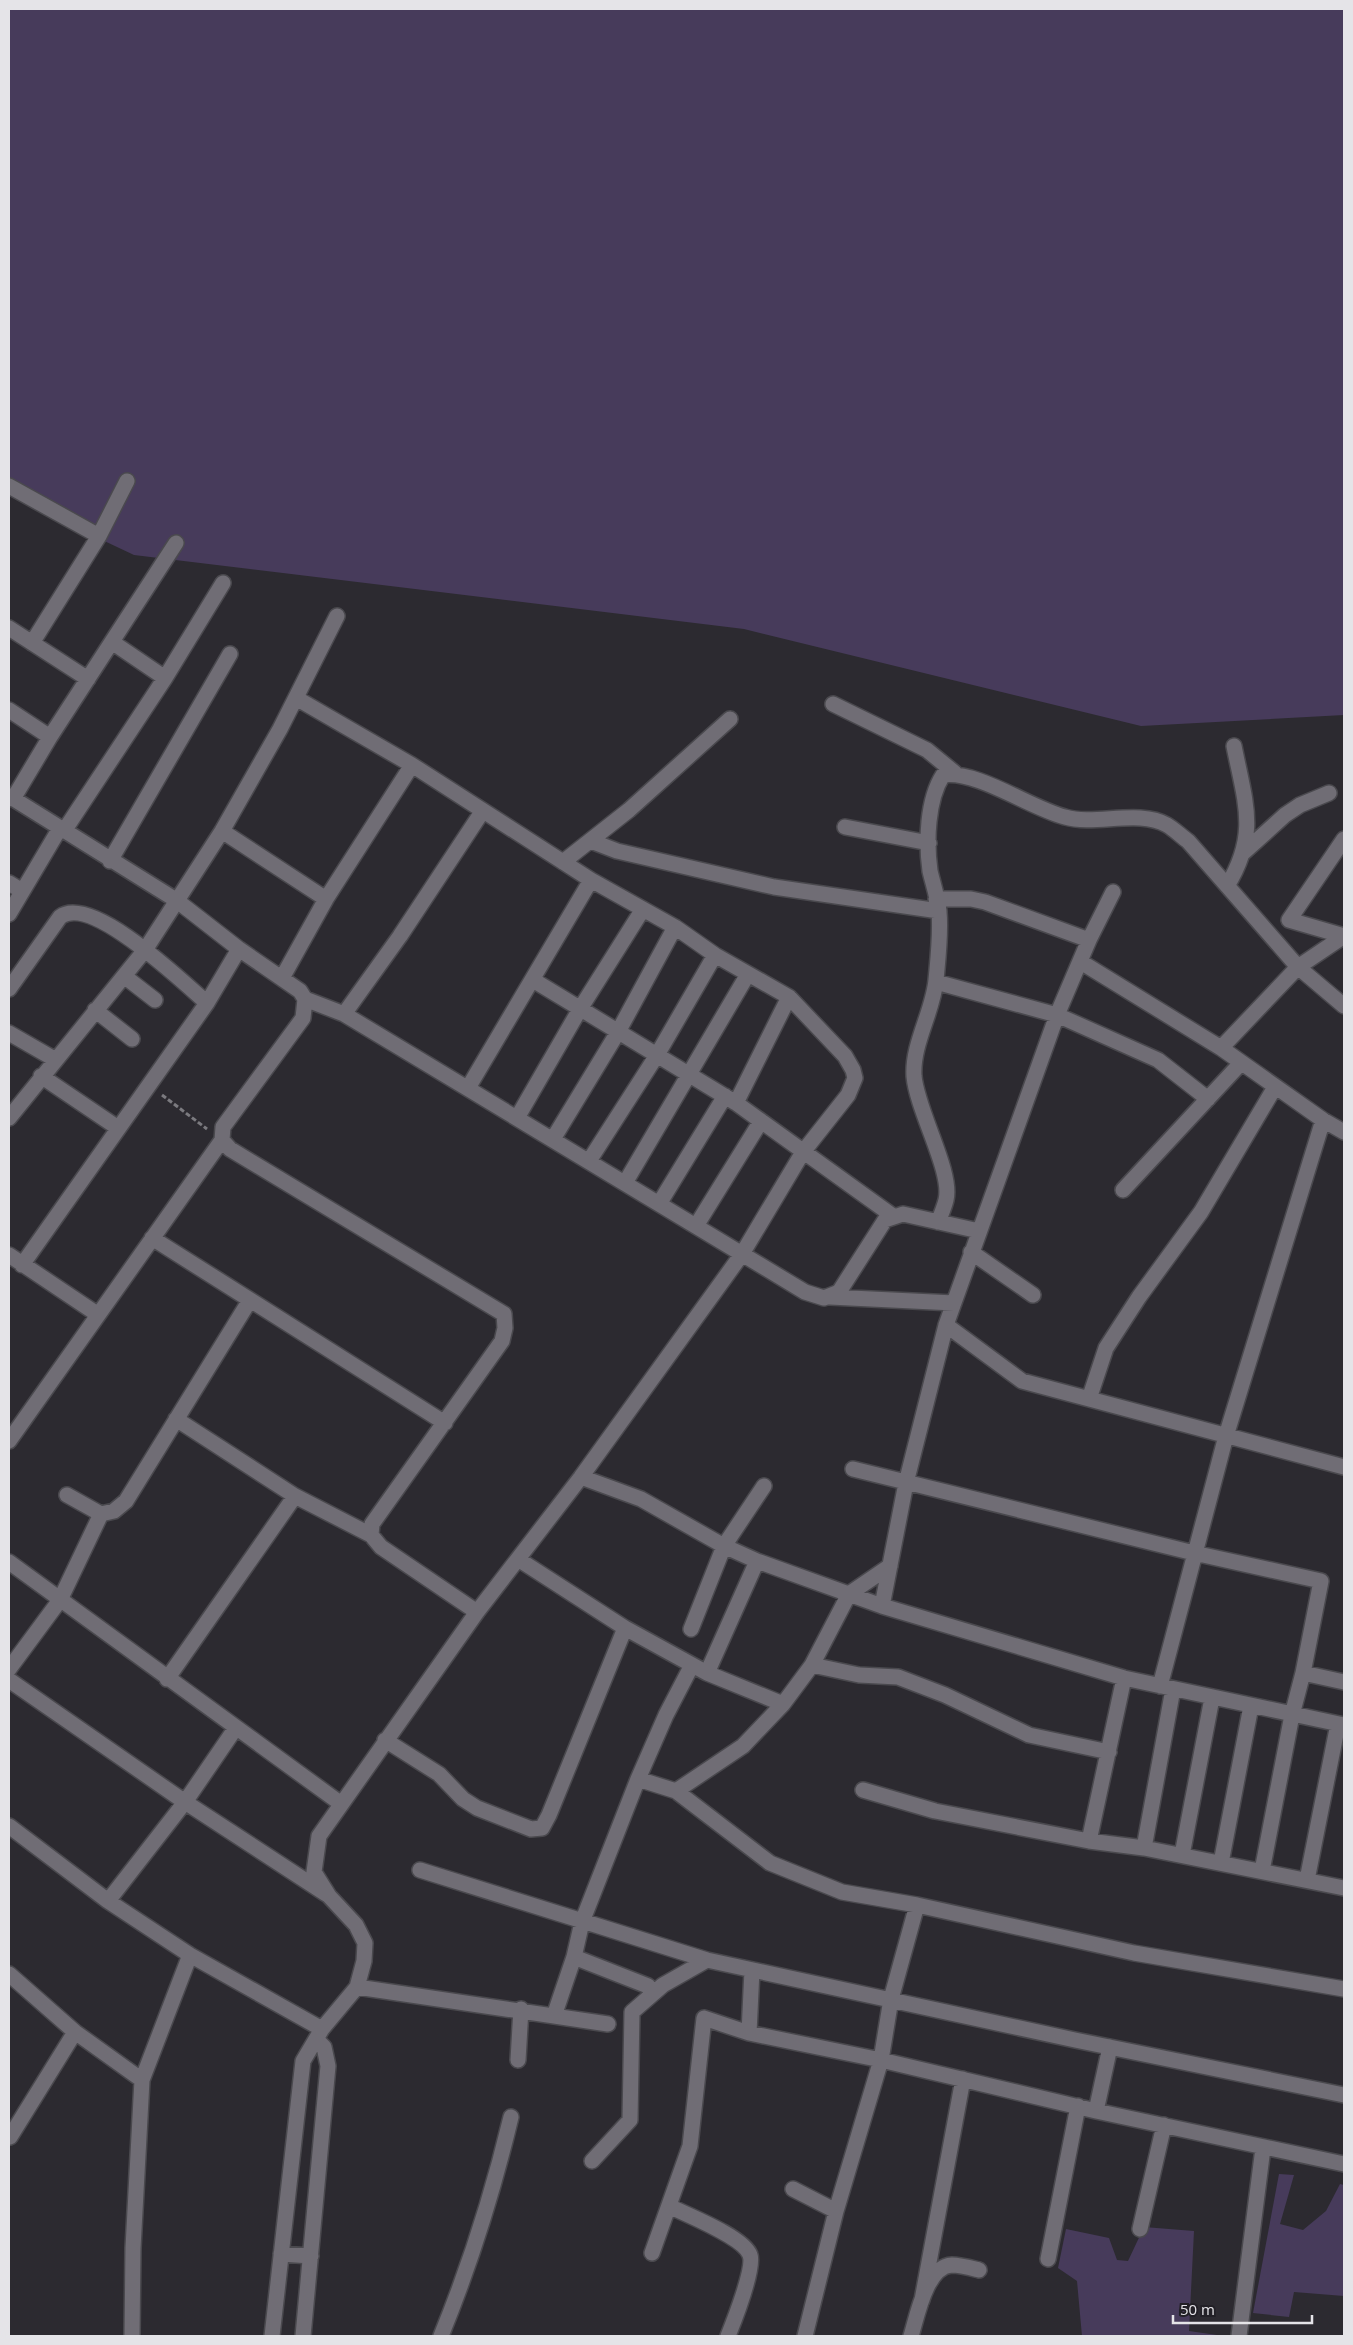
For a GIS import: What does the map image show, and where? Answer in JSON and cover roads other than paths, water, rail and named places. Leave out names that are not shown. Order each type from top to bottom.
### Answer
[{"type":"street","points":[[32,643],[100,536],[127,481]]},
{"type":"street","points":[[9,486],[100,536]]},
{"type":"street","points":[[176,543],[11,798],[110,861],[176,900],[239,949],[300,991],[306,999],[344,1014],[805,1292],[824,1298],[954,1303]]},
{"type":"street","points":[[9,914],[165,678],[223,583]]},
{"type":"street","points":[[9,1118],[41,1076],[145,950],[222,831],[296,698],[337,616]]},
{"type":"street","points":[[9,628],[88,679]]},
{"type":"street","points":[[112,642],[165,678]]},
{"type":"street","points":[[110,861],[230,654]]},
{"type":"street","points":[[272,2336],[303,2061],[319,2034],[357,1987],[364,1961],[365,1942],[356,1925],[329,1896],[314,1872],[319,1836],[340,1803],[477,1612],[580,1477],[742,1254],[803,1152],[848,1095],[855,1078],[854,1070],[845,1056],[789,997],[715,955],[675,927],[591,880],[482,812],[412,765],[296,698]]},
{"type":"street","points":[[833,704],[927,750],[956,773],[1065,818],[1081,821],[1117,818],[1148,820],[1166,824],[1188,841],[1298,967],[1344,1006]]},
{"type":"street","points":[[9,710],[50,737]]},
{"type":"street","points":[[563,862],[629,810],[730,719]]},
{"type":"street","points":[[1227,886],[1237,871],[1248,834],[1247,814],[1234,746]]},
{"type":"street","points":[[282,978],[326,898],[412,765]]},
{"type":"street","points":[[938,1222],[946,1200],[947,1190],[944,1173],[917,1096],[914,1074],[916,1058],[936,982],[938,905],[930,869],[929,843],[932,803],[937,784],[944,775],[956,773]]},
{"type":"street","points":[[1243,853],[1285,815],[1300,805],[1329,793]]},
{"type":"street","points":[[344,1014],[400,936],[482,812]]},
{"type":"street","points":[[845,827],[929,843]]},
{"type":"street","points":[[222,831],[326,898]]},
{"type":"street","points":[[1344,839],[1289,920],[1344,936]]},
{"type":"street","points":[[591,841],[625,853],[774,887],[938,905],[971,899],[985,902],[1089,940]]},
{"type":"street","points":[[468,1088],[591,880]]},
{"type":"street","points":[[9,883],[22,892]]},
{"type":"street","points":[[882,1606],[906,1483],[946,1325],[1057,1015],[1089,940],[1113,892]]},
{"type":"street","points":[[517,1118],[580,1009],[643,909]]},
{"type":"street","points":[[9,989],[65,913],[77,912],[93,916],[145,950],[207,1003]]},
{"type":"street","points":[[552,1139],[618,1032],[675,927]]},
{"type":"street","points":[[1221,1048],[1298,967],[1344,936]]},
{"type":"street","points":[[22,1265],[207,1003],[239,949]]},
{"type":"street","points":[[589,1161],[657,1055],[715,955]]},
{"type":"street","points":[[1081,962],[1221,1048],[1323,1120],[1344,1132]]},
{"type":"street","points":[[625,1183],[748,974]]},
{"type":"street","points":[[124,976],[155,1000]]},
{"type":"street","points":[[533,980],[731,1099],[893,1216]]},
{"type":"street","points":[[936,982],[1057,1015],[1158,1060],[1208,1099]]},
{"type":"street","points":[[659,1204],[731,1099],[789,997]]},
{"type":"street","points":[[9,1441],[97,1314],[222,1140],[223,1127],[303,1018],[306,999]]},
{"type":"street","points":[[96,1010],[132,1038]]},
{"type":"street","points":[[9,1033],[56,1060]]},
{"type":"street","points":[[1123,1190],[1241,1063]]},
{"type":"street","points":[[41,1076],[118,1128]]},
{"type":"street","points":[[1089,1399],[1106,1348],[1139,1297],[1201,1212],[1276,1087]]},
{"type":"street","points":[[1144,1848],[1167,1688],[1194,1553],[1226,1436],[1323,1120]]},
{"type":"street","points":[[696,1226],[761,1121]]},
{"type":"street","points":[[222,1140],[230,1149],[504,1314],[502,1341],[372,1524],[371,1535]]},
{"type":"street","points":[[830,1297],[839,1292],[885,1220],[893,1216],[903,1214],[979,1231]]},
{"type":"street","points":[[152,1238],[445,1423]]},
{"type":"street","points":[[971,1252],[1034,1295]]},
{"type":"street","points":[[9,1255],[97,1314]]},
{"type":"street","points":[[67,1495],[102,1514],[114,1511],[126,1501],[250,1300]]},
{"type":"street","points":[[946,1325],[1022,1381],[1344,1467]]},
{"type":"street","points":[[176,1419],[296,1496],[371,1535],[381,1547],[477,1612]]},
{"type":"street","points":[[853,1469],[1194,1553],[1321,1580],[1303,1673],[1292,1715],[1262,1871]]},
{"type":"street","points":[[580,1477],[641,1499],[724,1546],[757,1561],[882,1606],[1124,1678],[1341,1724],[1307,1880]]},
{"type":"street","points":[[691,1629],[724,1546],[764,1486]]},
{"type":"street","points":[[167,1679],[296,1496]]},
{"type":"street","points":[[9,1669],[60,1600],[102,1514]]},
{"type":"street","points":[[518,1559],[625,1628],[707,1673],[783,1704]]},
{"type":"street","points":[[707,1673],[757,1561]]},
{"type":"street","points":[[9,1562],[235,1729],[340,1803]]},
{"type":"street","points":[[676,1791],[743,1746],[783,1704],[812,1665],[849,1594],[890,1566]]},
{"type":"street","points":[[385,1740],[439,1774],[459,1794],[477,1808],[532,1829],[542,1828],[625,1628]]},
{"type":"street","points":[[554,2016],[574,1957],[582,1922],[638,1779],[692,1664]]},
{"type":"street","points":[[812,1665],[859,1675],[898,1677],[945,1695],[1029,1734],[1110,1752]]},
{"type":"street","points":[[1303,1673],[1344,1682]]},
{"type":"street","points":[[1089,1841],[1110,1752],[1124,1678]]},
{"type":"street","points":[[9,1680],[185,1802],[329,1896]]},
{"type":"street","points":[[1182,1855],[1212,1698]]},
{"type":"street","points":[[1222,1863],[1251,1706]]},
{"type":"street","points":[[108,1901],[185,1802],[235,1729]]},
{"type":"street","points":[[638,1779],[676,1791],[770,1863],[842,1892],[917,1905],[1134,1953],[1344,1989]]},
{"type":"street","points":[[863,1790],[934,1812],[1089,1841],[1182,1855],[1344,1888]]},
{"type":"street","points":[[9,1826],[108,1901],[190,1955],[319,2034],[328,2066],[303,2336]]},
{"type":"street","points":[[420,1870],[707,1960],[1110,2047],[1344,2095]]},
{"type":"street","points":[[805,2336],[836,2211],[881,2060],[891,1999],[917,1905]]},
{"type":"street","points":[[132,2336],[142,2080],[190,1955]]},
{"type":"street","points":[[574,1957],[648,1986]]},
{"type":"street","points":[[592,2161],[630,2120],[632,2012],[663,1985],[707,1960]]},
{"type":"street","points":[[749,2033],[752,1970]]},
{"type":"street","points":[[9,1974],[75,2032],[142,2080]]},
{"type":"street","points":[[357,1987],[422,1995],[608,2024]]},
{"type":"street","points":[[518,2060],[521,2010]]},
{"type":"street","points":[[652,2253],[690,2146],[704,2018],[749,2033],[881,2060],[1096,2111],[1344,2164]]},
{"type":"street","points":[[10,2137],[75,2032]]},
{"type":"street","points":[[1096,2111],[1110,2047]]},
{"type":"street","points":[[922,2300],[963,2079]]},
{"type":"street","points":[[1048,2259],[1078,2106]]},
{"type":"street","points":[[442,2336],[485,2214],[511,2117]]},
{"type":"street","points":[[1140,2229],[1164,2125]]},
{"type":"street","points":[[1240,2336],[1263,2148]]},
{"type":"street","points":[[793,2189],[836,2211]]},
{"type":"street","points":[[669,2206],[739,2241],[750,2254],[751,2267],[728,2336]]},
{"type":"street","points":[[281,2254],[311,2256]]},
{"type":"street","points":[[911,2336],[928,2282],[939,2270],[951,2265],[979,2270]]}]
